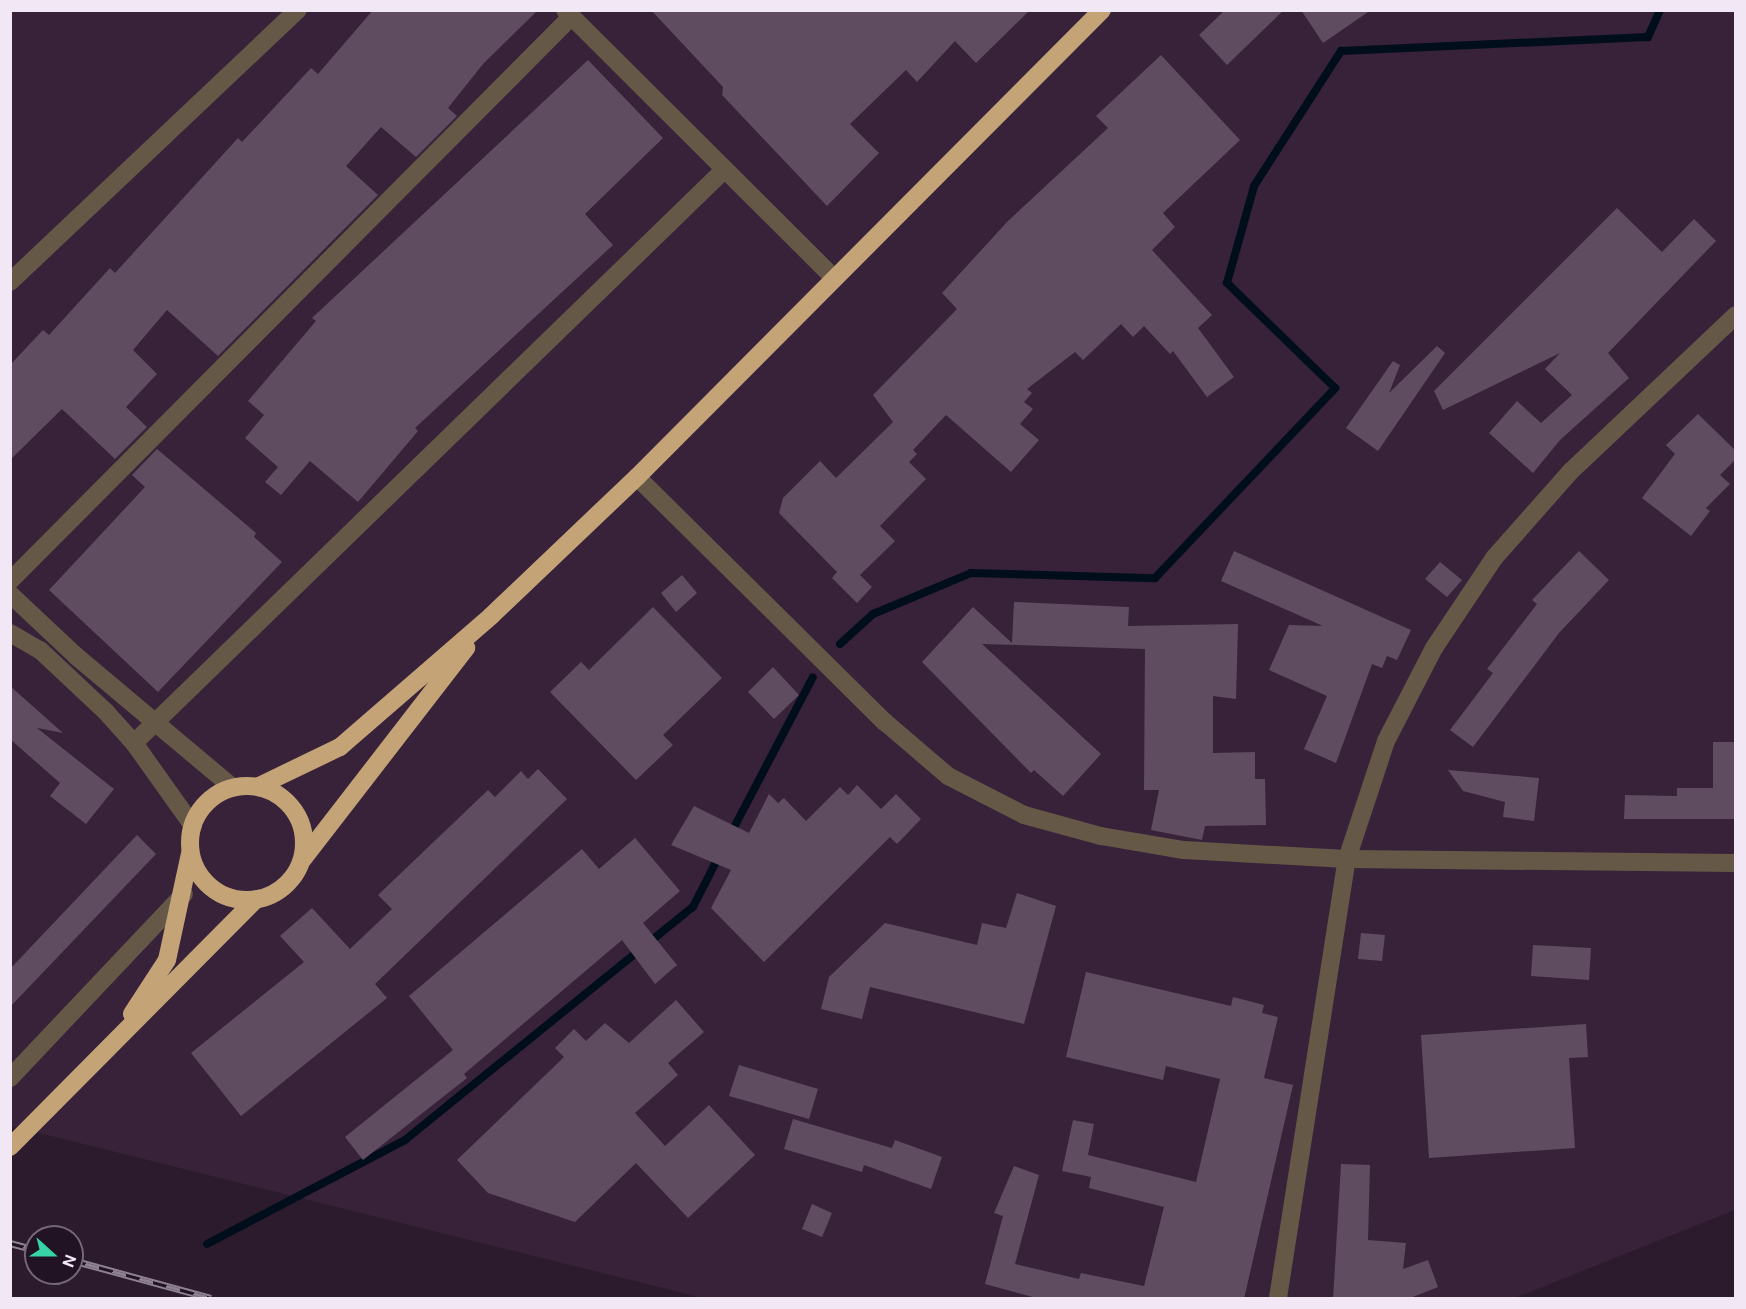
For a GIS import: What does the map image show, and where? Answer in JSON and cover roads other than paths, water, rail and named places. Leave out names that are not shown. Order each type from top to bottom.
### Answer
[{"type":"highway","points":[[107,1050],[167,960],[184,894],[193,826],[200,808],[232,787],[259,786],[340,747],[491,616],[637,477],[833,277],[1102,10]]},
{"type":"highway","points":[[10,1147],[256,899],[285,887],[302,861],[491,616]]},
{"type":"highway","points":[[259,786],[293,807],[305,842],[302,861]]},
{"type":"highway","points":[[190,851],[196,871],[220,894],[256,899]]},
{"type":"street","points":[[10,282],[298,10]]},
{"type":"street","points":[[10,581],[568,13],[723,171],[833,277]]},
{"type":"street","points":[[134,743],[153,722],[723,171]]},
{"type":"street","points":[[1278,1299],[1347,860],[1386,741],[1434,648],[1494,558],[1570,472],[1736,315]]},
{"type":"street","points":[[637,477],[885,722],[948,776],[1024,815],[1101,836],[1184,850],[1347,860],[1736,863]]},
{"type":"street","points":[[10,594],[153,722],[232,787]]},
{"type":"street","points":[[10,633],[40,650],[134,743],[193,826]]},
{"type":"street","points":[[10,1078],[184,894]]},
{"type":"waterway","points":[[840,644],[873,614],[971,573],[1155,578],[1335,388],[1227,283],[1254,186],[1341,51],[1648,37],[1660,10]]},
{"type":"waterway","points":[[730,835],[813,677]]},
{"type":"waterway","points":[[207,1244],[405,1140],[693,907],[720,854]]},
{"type":"railway","points":[[10,1243],[24,1247]]},
{"type":"railway","points":[[84,1263],[211,1298]]}]
